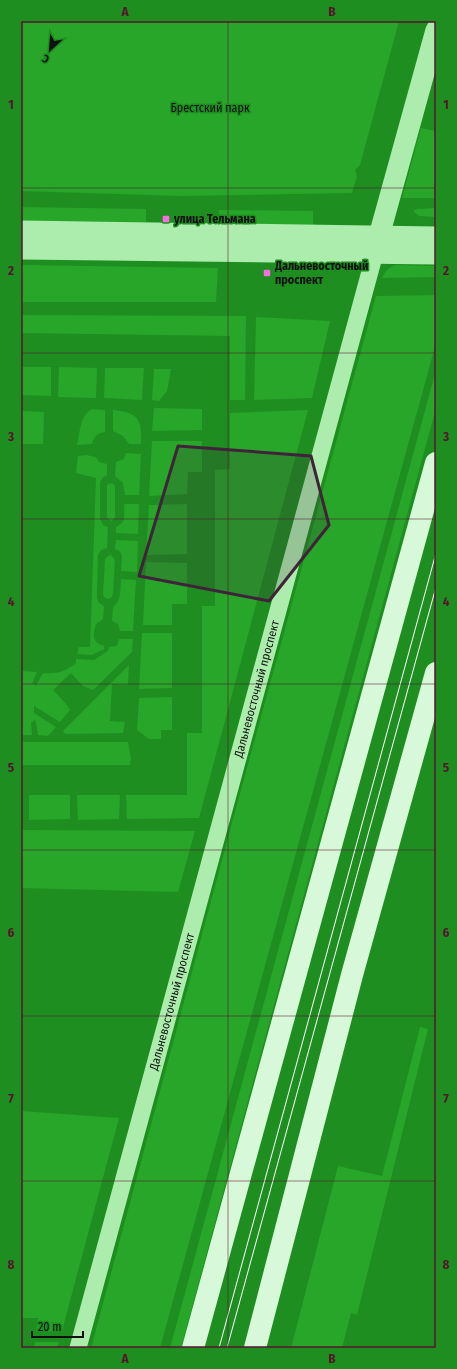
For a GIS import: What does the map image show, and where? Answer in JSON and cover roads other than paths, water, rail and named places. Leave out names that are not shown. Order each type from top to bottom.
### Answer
[{"type":"main road","points":[[193,1348],[436,464]]},
{"type":"main road","points":[[255,1348],[352,975],[436,673]]},
{"type":"street","name":"Дальневосточный проспект","points":[[78,1348],[436,30]]},
{"type":"street","points":[[21,231],[377,245],[436,254]]},
{"type":"street","points":[[21,249],[377,245],[436,237]]},
{"type":"tram line","points":[[219,1348],[436,553]]},
{"type":"tram line","points":[[227,1348],[436,587]]},
{"type":"place","name":"улица Тельмана","points":[[166,219]]},
{"type":"place","name":"Дальневосточный проспект","points":[[267,273]]},
{"type":"park label","name":"Брестский парк","points":[[210,108]]}]
